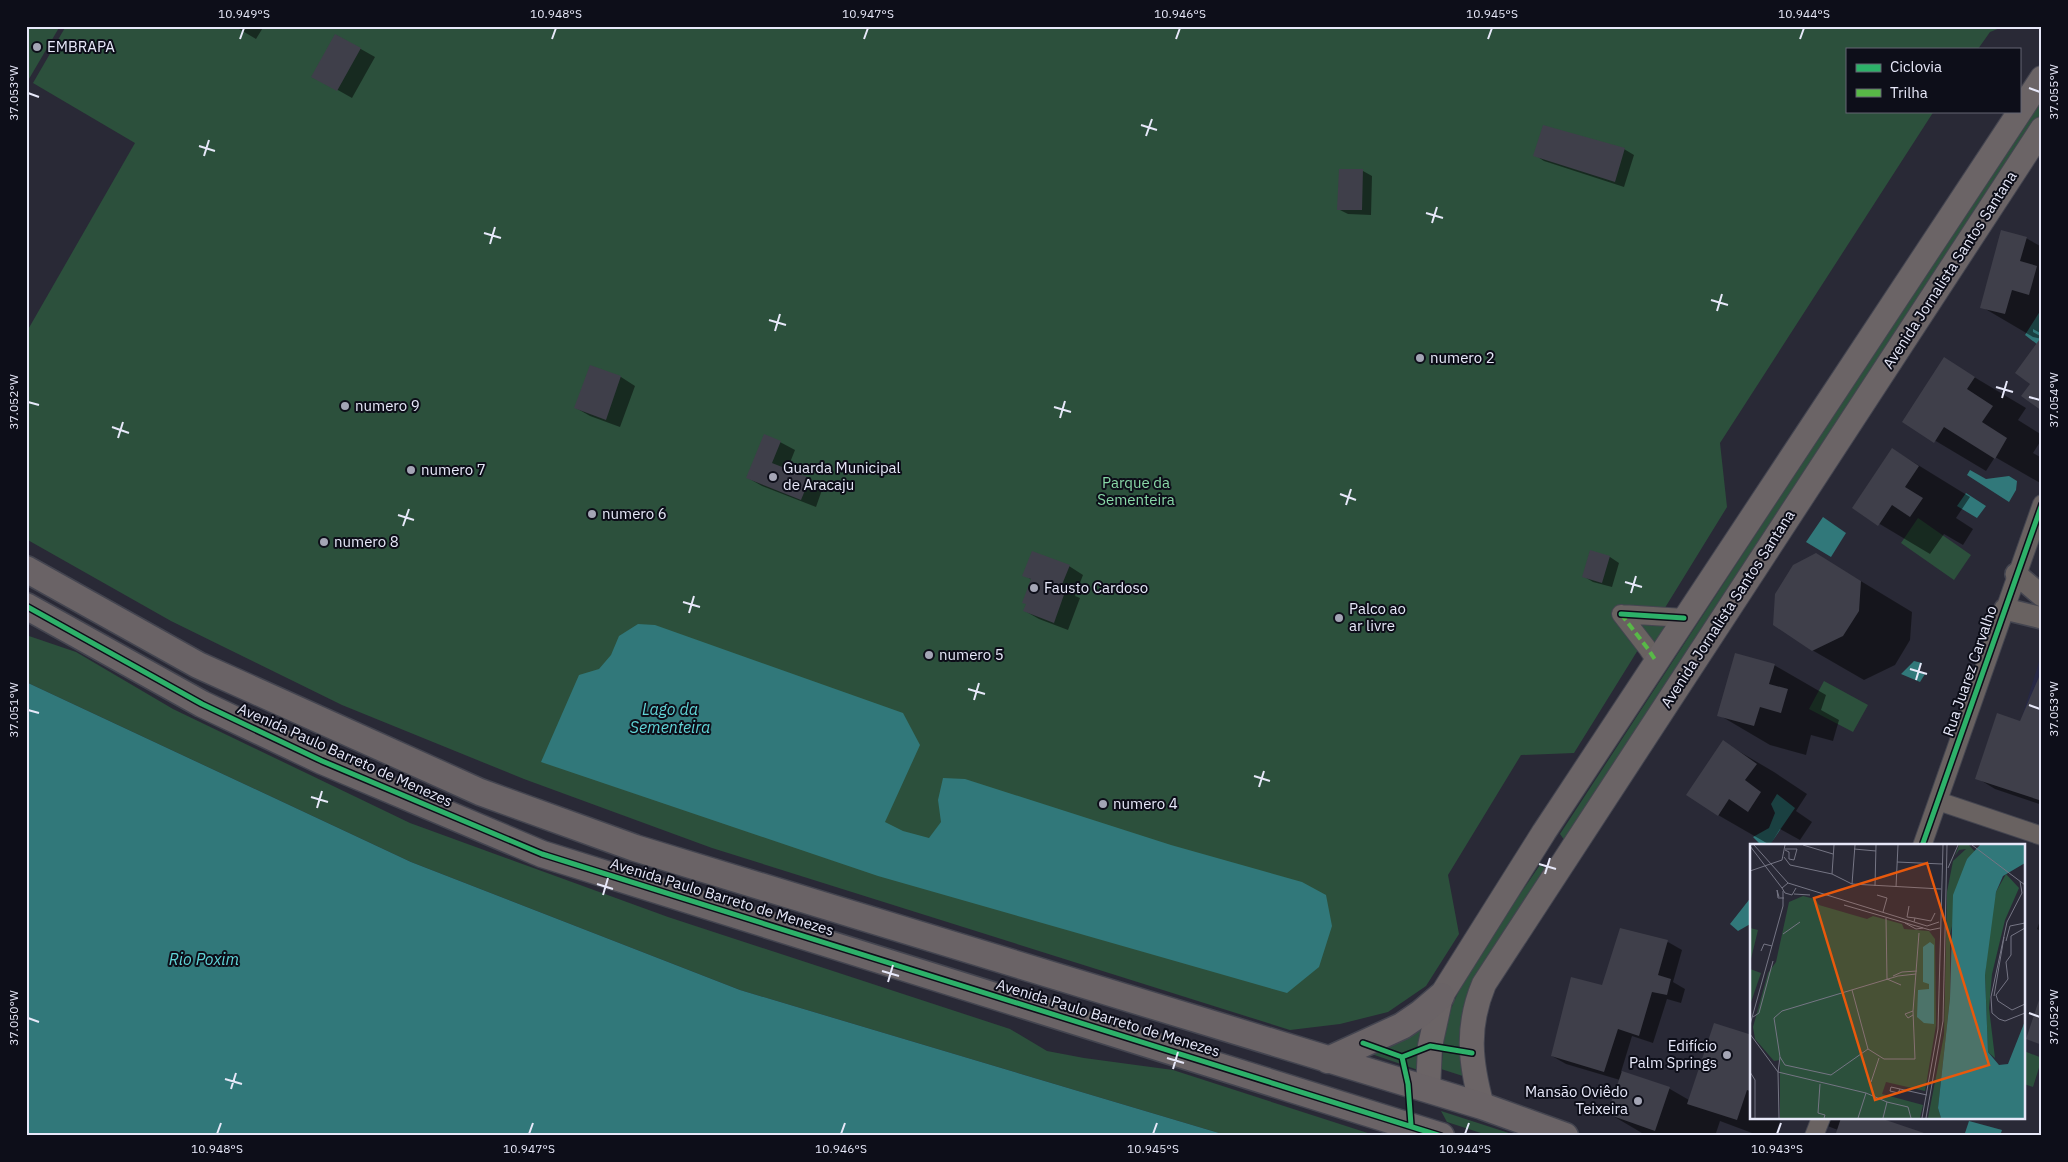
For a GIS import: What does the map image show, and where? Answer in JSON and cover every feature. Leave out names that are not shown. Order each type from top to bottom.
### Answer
[{"type":"main road","name":"Avenida Jornalista Santos Santana","points":[[2020,111],[2042,78]]},
{"type":"main road","name":"Avenida Jornalista Santos Santana","points":[[1428,1090],[1430,1046],[1441,996],[1544,832],[1684,618],[2019,112]]},
{"type":"main road","name":"Avenida Jornalista Santos Santana","points":[[1482,1106],[1474,1076],[1471,1039],[1477,1002],[1493,968],[2042,130]]},
{"type":"main road","name":"Avenida Paulo Barreto de Menezes","points":[[26,569],[198,665],[480,792],[635,848],[1482,1106],[1565,1136]]},
{"type":"main road","name":"Avenida Paulo Barreto de Menezes","points":[[26,606],[210,708],[322,761],[542,854],[1439,1135]]},
{"type":"main road","points":[[1544,832],[1541,857],[1558,870]]},
{"type":"main road","points":[[1328,1060],[1402,1026],[1441,996]]},
{"type":"main road","points":[[1428,1090],[1439,1135]]},
{"type":"street","name":"Rua Juarez Carvalho","points":[[1923,844],[2042,504]]},
{"type":"street","points":[[2016,574],[2042,596]]},
{"type":"street","points":[[2005,609],[2042,618]]},
{"type":"street","points":[[1656,661],[1621,614],[1684,618]]},
{"type":"street","points":[[1938,801],[2042,836]]},
{"type":"street","points":[[1814,1136],[1820,1120]]},
{"type":"shaded area","points":[[2042,652],[2042,724],[2022,717]]},
{"type":"green space","name":"EMBRAPA","points":[[26,26],[60,26],[26,84]]},
{"type":"green space","name":"Parque da Sementeira","points":[[66,26],[2005,26],[1990,32],[1979,48],[1846,48],[1846,112],[1933,112],[1720,443],[1727,507],[1655,624],[1669,626],[1655,649],[1646,637],[1574,753],[1521,755],[1448,875],[1459,934],[1426,986],[1388,1012],[1340,1024],[1290,1030],[712,848],[524,779],[342,705],[171,621],[26,539],[26,333],[135,143],[33,83]]},
{"type":"green space","points":[[2042,96],[2042,119],[1565,841],[1560,834]]},
{"type":"green space","points":[[1918,518],[1971,555],[1954,580],[1901,543]]},
{"type":"green space","points":[[26,635],[76,652],[173,709],[410,823],[668,917],[1010,1029],[1047,1051],[1173,1070],[1377,1136],[1229,1136],[740,990],[411,862],[26,682]]},
{"type":"green space","points":[[1824,681],[1868,705],[1853,732],[1809,709]]},
{"type":"green space","points":[[1540,865],[1548,871],[1488,962],[1466,1077],[1441,1069],[1446,1023],[1453,1003],[1487,942]]},
{"type":"green space","points":[[1428,1017],[1418,1070],[1360,1050]]},
{"type":"green space","points":[[2026,1052],[2042,1058],[2033,1087],[2026,1085]]},
{"type":"green space","points":[[1441,1111],[1518,1136],[1490,1136],[1447,1122]]},
{"type":"water","points":[[2042,308],[2042,348],[2025,335]]},
{"type":"water","points":[[1970,470],[1986,479],[2009,476],[2017,481],[2016,490],[2009,502],[1967,475]]},
{"type":"water","points":[[1966,493],[1986,506],[1977,518],[1957,506]]},
{"type":"water","points":[[1823,517],[1846,533],[1831,557],[1806,542]]},
{"type":"water","name":"Lago da Sementeira","points":[[638,624],[655,625],[903,713],[920,745],[885,822],[903,831],[929,838],[941,822],[938,800],[943,778],[965,779],[1171,845],[1302,882],[1326,895],[1332,926],[1319,967],[1287,993],[878,876],[541,762],[579,675],[599,669],[611,655],[619,636]]},
{"type":"water","points":[[1914,661],[1922,663],[1918,672],[1925,674],[1920,682],[1901,674]]},
{"type":"water","name":"Rio Poxim","points":[[26,682],[411,862],[740,990],[1229,1136],[26,1136]]},
{"type":"water","points":[[1777,794],[1795,808],[1770,844],[1760,844],[1753,837],[1769,828],[1775,813],[1771,804]]},
{"type":"water","points":[[1750,899],[1750,924],[1738,931],[1730,924]]},
{"type":"water","points":[[1969,1121],[2002,1130],[2000,1136],[1964,1136]]},
{"type":"building","points":[[335,34],[361,48],[337,91],[311,77]]},
{"type":"building","points":[[1543,125],[1625,148],[1615,182],[1533,156]]},
{"type":"building","points":[[1339,169],[1363,169],[1362,210],[1337,210]]},
{"type":"building","points":[[2001,230],[2027,237],[2020,261],[2037,266],[2029,295],[2012,290],[2005,314],[1980,308]]},
{"type":"building","points":[[2042,336],[2042,411],[2021,396],[2030,384],[2015,373]]},
{"type":"building","points":[[1944,357],[1975,377],[1967,389],[1993,406],[1982,422],[2007,438],[1995,459],[1944,427],[1934,443],[1902,422]]},
{"type":"building","points":[[590,365],[621,376],[606,420],[574,408]]},
{"type":"building","points":[[764,434],[781,441],[772,463],[810,478],[801,500],[746,478]]},
{"type":"building","points":[[1892,448],[1919,466],[1905,487],[1923,498],[1910,517],[1892,505],[1878,526],[1852,508]]},
{"type":"building","points":[[1590,550],[1610,556],[1602,583],[1582,577]]},
{"type":"building","points":[[1032,551],[1070,565],[1061,587],[1066,589],[1054,623],[1023,611],[1026,604],[1022,603],[1031,579],[1022,576]]},
{"type":"building","points":[[1816,553],[1861,581],[1859,611],[1843,636],[1812,651],[1773,625],[1775,594],[1793,565]]},
{"type":"building","points":[[1735,653],[1775,664],[1769,684],[1788,689],[1781,713],[1760,707],[1754,726],[1717,716]]},
{"type":"building","points":[[2042,670],[2042,791],[2039,800],[1975,779],[1997,713],[2020,721]]},
{"type":"building","points":[[1723,740],[1757,764],[1745,780],[1761,792],[1748,812],[1729,799],[1718,816],[1686,795]]},
{"type":"building","points":[[1620,928],[1668,940],[1658,975],[1671,979],[1667,995],[1652,992],[1639,1036],[1618,1029],[1604,1072],[1551,1056],[1571,977],[1602,985]]},
{"type":"building","points":[[2039,1000],[2042,1000],[2042,1045],[2026,1039]]},
{"type":"building","name":"Edifício Palm Springs","points":[[1714,1023],[1750,1034],[1750,1091],[1747,1090],[1737,1120],[1687,1104]]},
{"type":"building","name":"Mansão Oviêdo Teixeira","points":[[1622,1071],[1670,1087],[1655,1131],[1607,1114]]},
{"type":"building","points":[[1840,1120],[1886,1120],[1924,1133],[1924,1136],[1835,1136]]},
{"type":"marked path","points":[[1621,614],[1656,661]]},
{"type":"cycle path","points":[[1923,844],[2042,504]]},
{"type":"cycle path","points":[[26,606],[202,704],[322,761],[542,854],[1441,1136]]},
{"type":"cycle path","points":[[1621,614],[1684,618]]},
{"type":"cycle path","points":[[1363,1043],[1402,1057],[1408,1084],[1411,1125]]},
{"type":"cycle path","points":[[1402,1057],[1430,1046],[1472,1053]]},
{"type":"place","name":"EMBRAPA","points":[[37,47]]},
{"type":"place","name":"numero 2","points":[[1420,358]]},
{"type":"place","name":"numero 9","points":[[345,406]]},
{"type":"place","name":"numero 7","points":[[411,470]]},
{"type":"place","name":"Guarda Municipal de Aracaju","points":[[773,477]]},
{"type":"place","name":"numero 6","points":[[592,514]]},
{"type":"place","name":"numero 8","points":[[324,542]]},
{"type":"place","name":"Fausto Cardoso","points":[[1034,588]]},
{"type":"place","name":"Palco ao ar livre","points":[[1339,618]]},
{"type":"place","name":"numero 5","points":[[929,655]]},
{"type":"place","name":"numero 4","points":[[1103,804]]},
{"type":"place","name":"Edifício Palm Springs","points":[[1727,1055]]},
{"type":"place","name":"Mansão Oviêdo Teixeira","points":[[1638,1101]]}]
